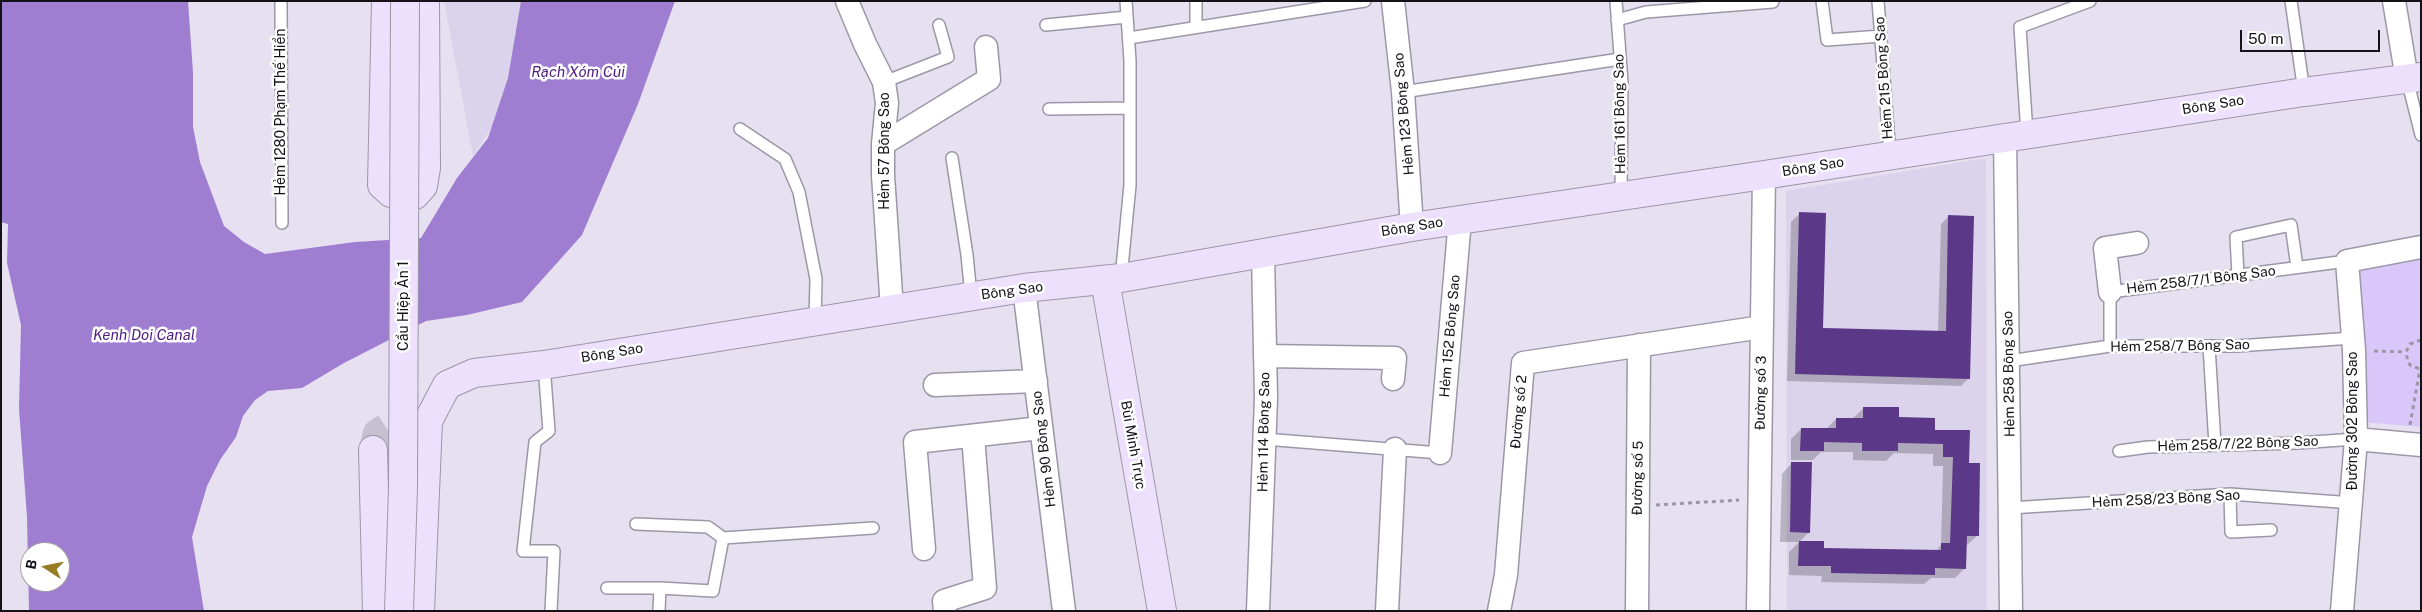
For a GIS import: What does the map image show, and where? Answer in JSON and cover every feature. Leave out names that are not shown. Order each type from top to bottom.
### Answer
[{"type":"street","points":[[386,1],[382,185],[391,193],[415,195],[423,186],[426,168],[425,1]]},
{"type":"street","name":"Cầu Hiệp Ân 1","points":[[399,611],[403,488],[405,1]]},
{"type":"street","name":"Hẻm 57 Bông Sao","points":[[847,1],[884,82],[887,103],[883,144],[892,309]]},
{"type":"street","name":"Hẻm 123 Bông Sao","points":[[1393,1],[1403,92],[1412,227]]},
{"type":"street","points":[[2394,1],[2414,78]]},
{"type":"street","points":[[883,144],[989,79],[986,48]]},
{"type":"street","name":"Bông Sao","points":[[420,611],[428,421],[447,384],[474,373],[544,365],[1024,288],[1113,279],[1460,219],[1764,175],[2304,92],[2414,78]]},
{"type":"street","name":"Hẻm 258 Bông Sao","points":[[2011,611],[2008,362],[2016,135]]},
{"type":"street","name":"Đường số 3","points":[[1758,611],[1764,175]]},
{"type":"street","name":"Hẻm 152 Bông Sao","points":[[1440,453],[1460,219]]},
{"type":"street","points":[[2110,292],[2105,248],[2137,243]]},
{"type":"street","points":[[2347,261],[2421,247]]},
{"type":"street","name":"Hẻm 114 Bông Sao","points":[[1258,611],[1264,439],[1263,254]]},
{"type":"street","name":"Đường 302 Bông Sao","points":[[2342,611],[2356,439],[2354,344],[2347,261]]},
{"type":"street","name":"Bùi Minh Trực","points":[[1113,279],[1162,611]]},
{"type":"street","name":"Hẻm 90 Bông Sao","points":[[1024,288],[1064,611]]},
{"type":"street","name":"Đường số 2","points":[[1499,611],[1506,575],[1523,364],[1762,327]]},
{"type":"street","name":"Đường số 5","points":[[1637,611],[1639,346]]},
{"type":"street","points":[[1265,356],[1395,358],[1393,379]]},
{"type":"street","points":[[935,385],[1036,380]]},
{"type":"street","points":[[924,549],[915,442],[1042,428]]},
{"type":"street","points":[[945,611],[944,601],[985,588],[973,436]]},
{"type":"street","points":[[2356,439],[2414,444]]},
{"type":"street","points":[[1387,611],[1395,449]]},
{"type":"street","points":[[373,450],[377,611]]},
{"type":"lane","name":"Hẻm 1280 Phạm Thế Hiển","points":[[282,1],[282,223]]},
{"type":"lane","points":[[1113,279],[1130,185],[1129,38],[1126,1]]},
{"type":"lane","points":[[1196,1],[1196,27]]},
{"type":"lane","points":[[1129,38],[1365,1]]},
{"type":"lane","name":"Hẻm 161 Bông Sao","points":[[1616,1],[1622,83],[1621,196]]},
{"type":"lane","points":[[1822,1],[1827,40],[1881,36]]},
{"type":"lane","name":"Hẻm 215 Bông Sao","points":[[1878,1],[1890,155]]},
{"type":"lane","points":[[2016,135],[2020,27],[2090,1]]},
{"type":"lane","points":[[2291,1],[2304,92]]},
{"type":"lane","points":[[1617,20],[1646,12],[1773,2]]},
{"type":"lane","points":[[1046,25],[1127,17]]},
{"type":"lane","points":[[884,82],[948,57],[939,25]]},
{"type":"lane","points":[[1403,92],[1620,59]]},
{"type":"lane","points":[[2414,78],[2421,135]]},
{"type":"lane","points":[[1049,109],[1130,108]]},
{"type":"lane","points":[[740,129],[785,159],[799,192],[816,279],[815,321]]},
{"type":"lane","points":[[952,158],[967,255],[971,296]]},
{"type":"lane","points":[[2238,275],[2236,237],[2291,225],[2298,268]]},
{"type":"lane","name":"Hẻm 258/7/1 Bông Sao","points":[[2110,346],[2110,292],[2347,261]]},
{"type":"lane","name":"Hẻm 258/7 Bông Sao","points":[[2008,362],[2110,346],[2354,344]]},
{"type":"lane","points":[[2209,346],[2215,445]]},
{"type":"lane","points":[[544,365],[549,431],[535,442],[523,551],[554,551],[551,611]]},
{"type":"lane","points":[[1264,439],[1440,453]]},
{"type":"lane","name":"Hẻm 258/7/22 Bông Sao","points":[[2120,451],[2148,447],[2356,439]]},
{"type":"lane","points":[[2230,494],[2231,532],[2271,530]]},
{"type":"lane","name":"Hẻm 258/23 Bông Sao","points":[[2010,508],[2230,494],[2352,503]]},
{"type":"lane","points":[[636,524],[708,527],[723,538],[872,528]]},
{"type":"lane","points":[[607,588],[713,591],[723,538]]},
{"type":"lane","points":[[659,611],[660,588]]},
{"type":"path","points":[[2414,444],[2420,369],[2415,369],[2408,362],[2406,352],[2410,344],[2421,340]]},
{"type":"path","points":[[2354,344],[2406,352]]},
{"type":"path","points":[[1638,507],[1760,498]]},
{"type":"shaded area","points":[[444,1],[530,1],[521,83],[473,156]]},
{"type":"shaded area","points":[[1986,158],[1987,611],[1787,611],[1786,191]]},
{"type":"shaded area","points":[[2421,252],[2421,427],[2361,422],[2356,264]]},
{"type":"water","name":"Kenh Doi Canal","points":[[1,1],[188,1],[193,73],[193,127],[200,162],[224,226],[244,242],[265,254],[355,242],[421,238],[457,178],[488,138],[508,78],[521,1],[675,1],[638,104],[582,235],[522,302],[467,315],[426,321],[344,363],[302,388],[268,391],[255,400],[243,416],[236,437],[220,460],[207,486],[192,537],[204,611],[29,611],[29,592],[70,592],[70,542],[28,542],[19,409],[21,325],[7,263],[8,224],[1,222]]},
{"type":"building","points":[[1799,212],[1826,213],[1823,328],[1946,331],[1948,215],[1974,216],[1970,379],[1795,374]]},
{"type":"building","points":[[1863,407],[1899,407],[1899,417],[1935,418],[1935,430],[1970,430],[1969,463],[1980,463],[1979,536],[1967,536],[1966,569],[1935,568],[1935,575],[1831,573],[1831,566],[1798,566],[1799,541],[1824,541],[1824,548],[1941,550],[1941,543],[1950,543],[1953,457],[1943,457],[1943,444],[1898,443],[1898,451],[1862,451],[1862,443],[1824,442],[1824,451],[1800,451],[1801,428],[1836,428],[1836,418],[1863,418]]},
{"type":"building","points":[[1791,462],[1812,462],[1810,533],[1790,532]]},
{"type":"tunnel","points":[[373,450],[377,433],[394,422],[426,421]]},
{"type":"water label","name":"Rạch Xóm Củi","points":[[578,72]]}]
